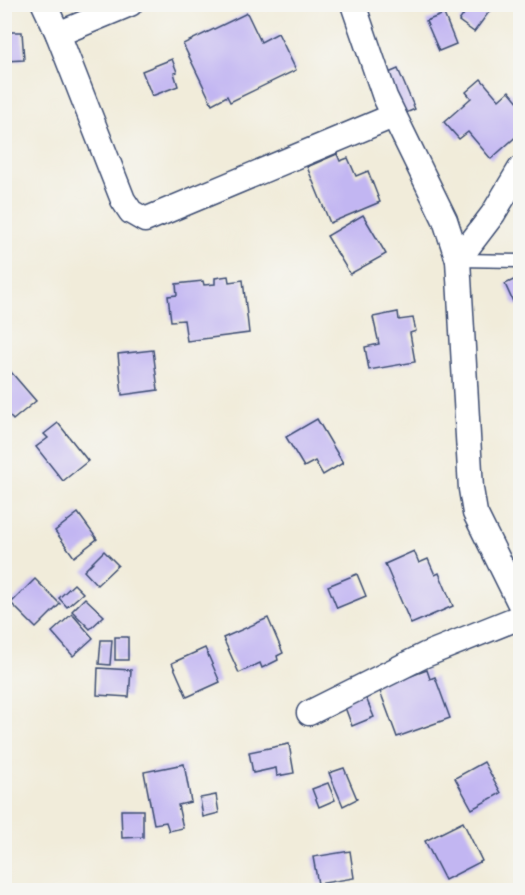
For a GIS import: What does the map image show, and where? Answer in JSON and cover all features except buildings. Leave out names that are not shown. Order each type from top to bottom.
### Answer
[{"type":"street","points":[[44,4],[123,200],[131,212],[145,220],[393,116]]},
{"type":"street","points":[[58,34],[130,4]]},
{"type":"street","points":[[353,4],[385,97],[445,220],[459,260],[471,489],[475,513],[520,604]]},
{"type":"street","points":[[459,260],[493,214],[520,169]]},
{"type":"street","points":[[309,713],[425,655],[520,617]]},
{"type":"lane","points":[[459,260],[520,261]]}]
